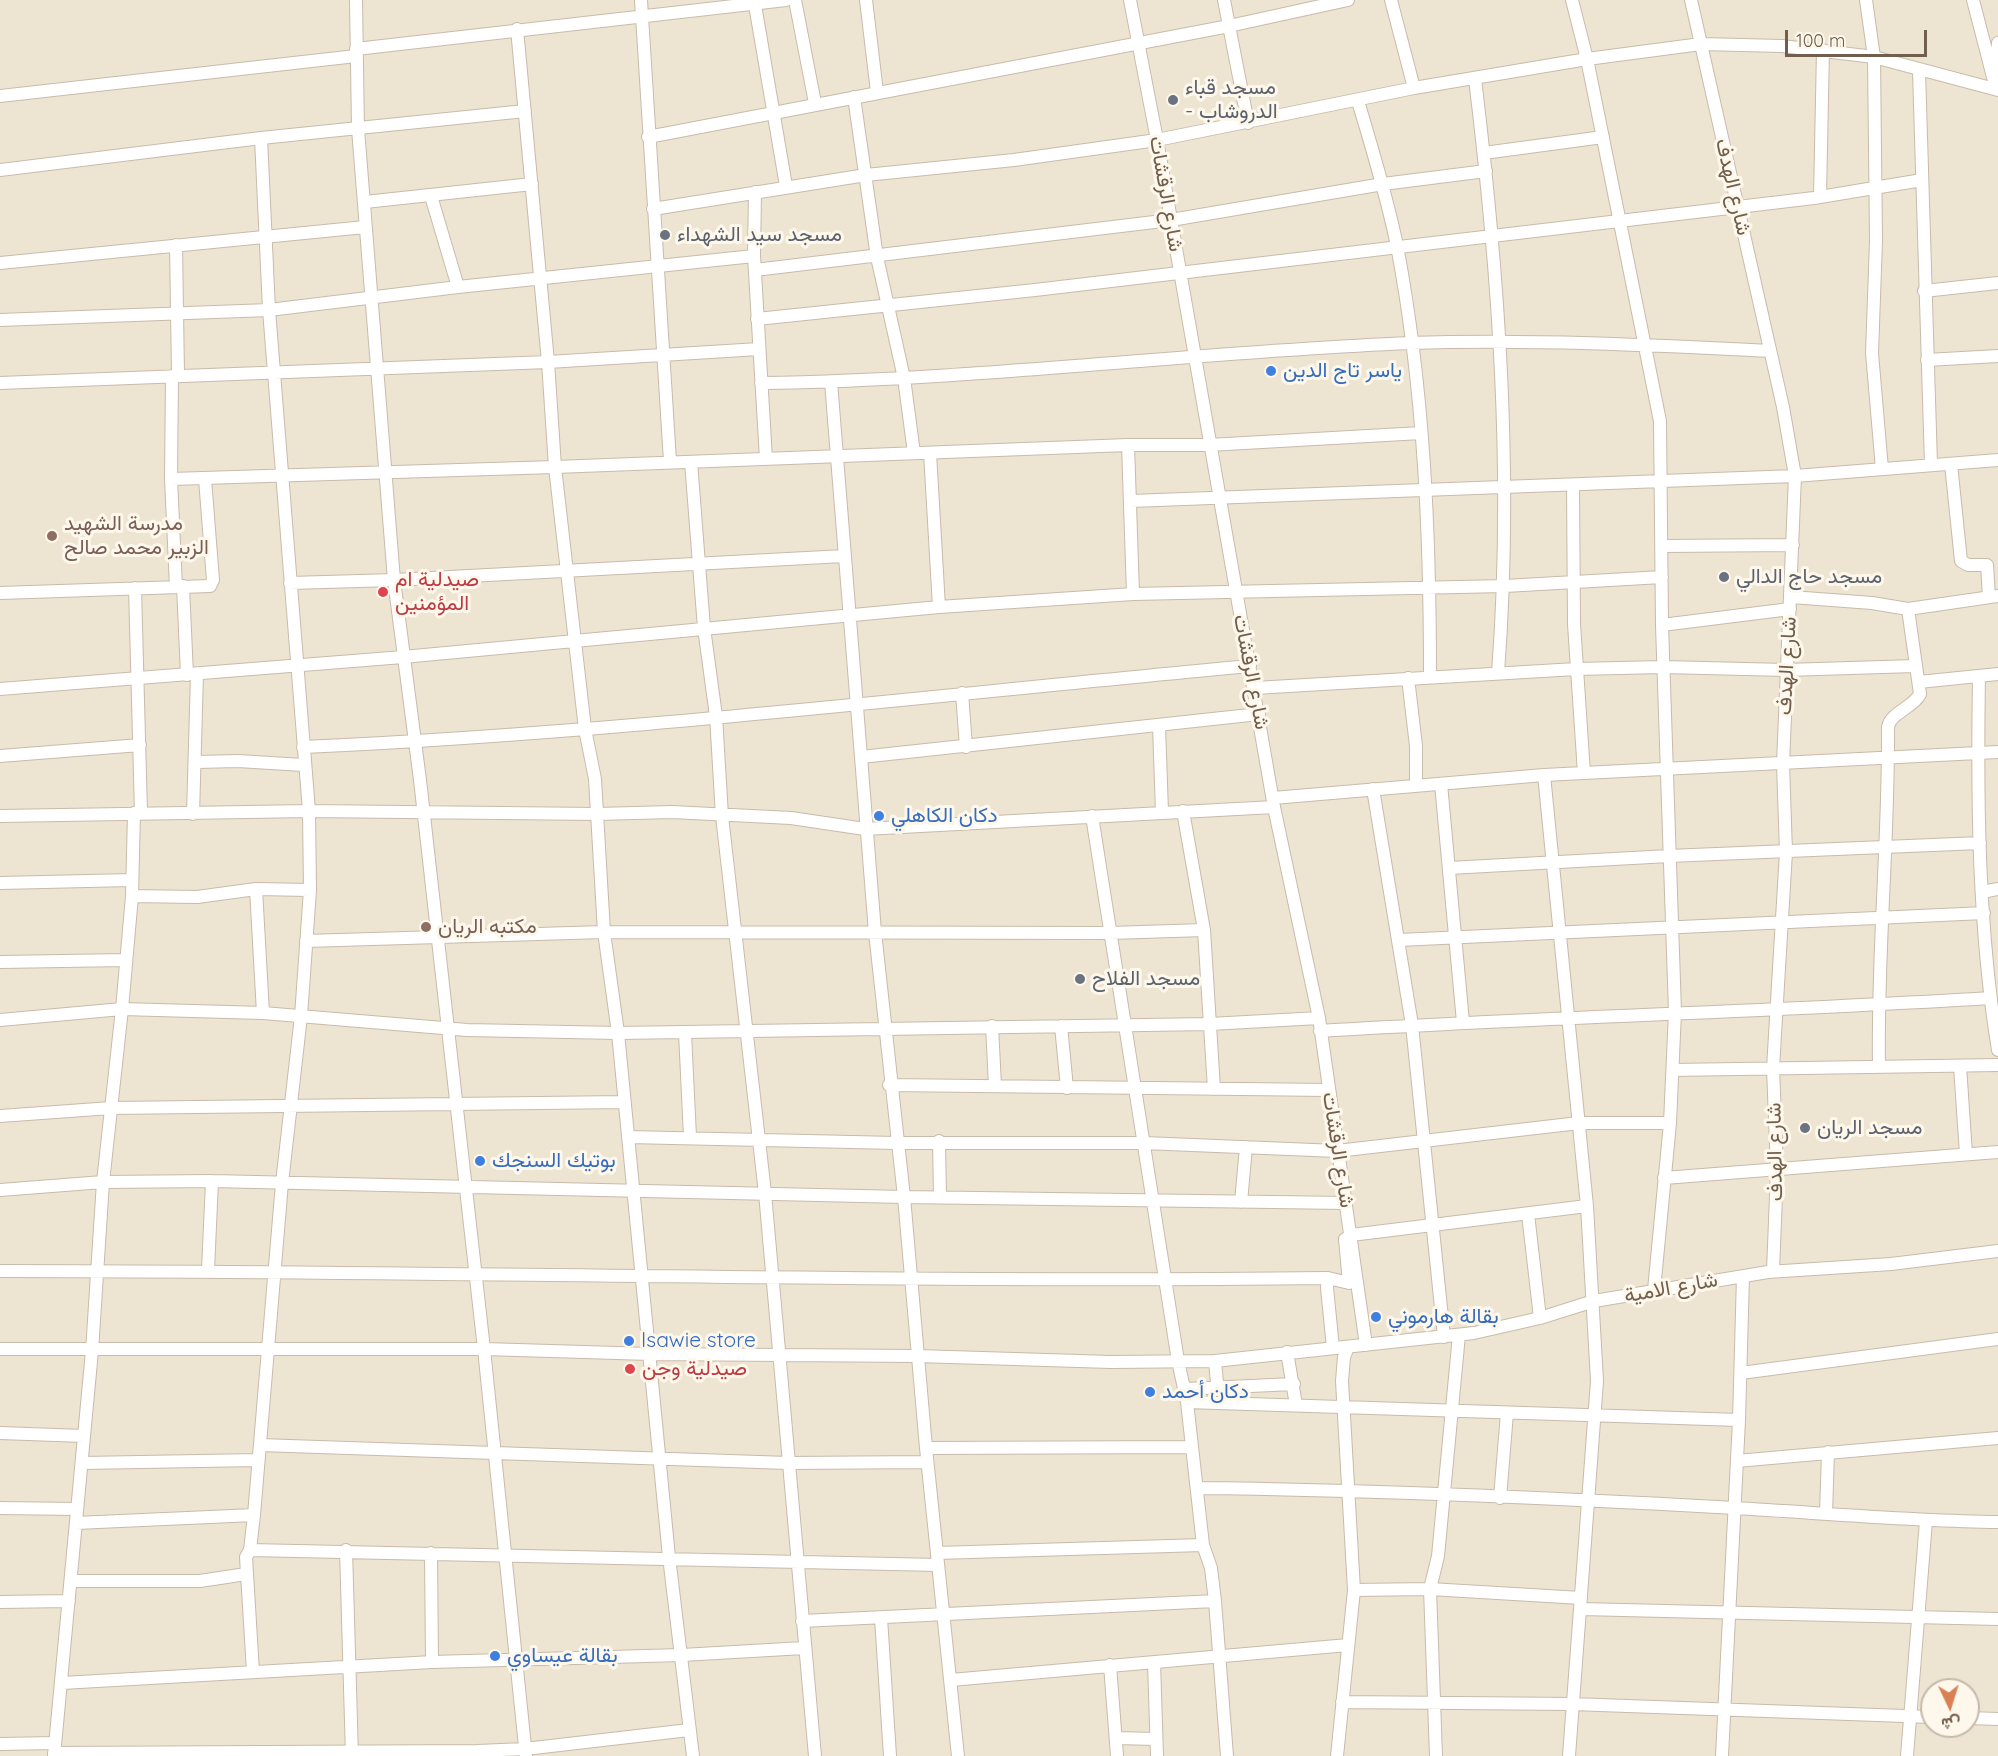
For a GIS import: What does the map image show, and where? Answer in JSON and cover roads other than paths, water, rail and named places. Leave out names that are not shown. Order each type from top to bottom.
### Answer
[{"type":"street","points":[[356,0],[357,129],[365,202],[394,580],[416,742],[457,1106],[526,1752]]},
{"type":"street","points":[[642,0],[648,138],[670,461]]},
{"type":"street","points":[[0,96],[356,52],[517,29],[786,0]]},
{"type":"street","points":[[795,0],[816,103]]},
{"type":"street","points":[[866,0],[878,92]]},
{"type":"street","name":"شارع الرقشات","points":[[1130,0],[1157,140],[1193,356],[1255,688],[1274,803],[1318,1018],[1342,1203],[1351,1235],[1366,1345]]},
{"type":"street","points":[[1224,0],[1248,123]]},
{"type":"street","points":[[648,138],[816,103],[1230,26],[1348,0]]},
{"type":"street","points":[[1391,0],[1414,88]]},
{"type":"street","points":[[1572,0],[1587,59],[1660,421],[1662,625],[1675,1012],[1670,1123],[1654,1290]]},
{"type":"street","name":"شارع الهدف","points":[[1690,0],[1770,351],[1795,477],[1783,764],[1786,852],[1773,1068],[1778,1171],[1773,1272]]},
{"type":"street","points":[[1866,0],[1874,57],[1875,188],[1872,353],[1882,469]]},
{"type":"street","points":[[1973,0],[1997,86]]},
{"type":"street","points":[[755,5],[786,186]]},
{"type":"street","points":[[517,29],[548,362],[555,467],[585,729],[595,780],[604,932],[626,1102],[669,1557],[693,1756]]},
{"type":"street","points":[[1997,86],[1998,43]]},
{"type":"street","points":[[653,209],[866,175],[1014,160],[1157,140],[1414,88],[1587,59],[1701,44],[1823,50],[1874,57],[1919,70],[1997,86]]},
{"type":"street","points":[[1820,197],[1823,50]]},
{"type":"street","points":[[1919,70],[1930,465]]},
{"type":"street","points":[[1475,79],[1493,235],[1501,342],[1504,586],[1498,673]]},
{"type":"street","points":[[854,97],[886,306],[904,378],[914,453]]},
{"type":"street","points":[[1358,100],[1383,184],[1397,246],[1411,343],[1427,491],[1430,676]]},
{"type":"street","points":[[0,170],[261,138],[525,111]]},
{"type":"street","points":[[1484,153],[1603,137]]},
{"type":"street","points":[[253,1672],[246,1557],[250,1550],[270,1351],[282,1183],[301,1016],[310,890],[309,811],[303,765],[269,310],[268,235],[261,138]]},
{"type":"street","points":[[755,270],[1171,220],[1383,184],[1485,171]]},
{"type":"street","points":[[758,319],[1737,207],[1820,197],[1922,180]]},
{"type":"street","points":[[365,202],[532,184]]},
{"type":"street","points":[[755,192],[754,256],[766,459]]},
{"type":"street","points":[[431,196],[458,287]]},
{"type":"street","points":[[0,263],[366,227]]},
{"type":"street","points":[[176,245],[176,375],[171,479],[180,587],[192,675],[196,762],[193,814]]},
{"type":"street","points":[[0,320],[177,316],[269,310],[458,287],[754,256]]},
{"type":"street","points":[[1924,291],[1998,283]]},
{"type":"street","points":[[761,383],[904,378],[1193,356],[1411,343],[1646,345],[1770,351]]},
{"type":"street","points":[[0,383],[548,362],[759,349]]},
{"type":"street","points":[[1927,360],[1998,356]]},
{"type":"street","points":[[831,382],[865,829],[896,1143],[904,1197],[927,1462],[958,1756]]},
{"type":"street","points":[[171,479],[281,477],[385,471],[555,467],[1128,445],[1209,445],[1421,433]]},
{"type":"street","points":[[1128,445],[1133,594]]},
{"type":"street","points":[[930,453],[939,607]]},
{"type":"street","points":[[1131,501],[1795,477],[1998,460]]},
{"type":"street","points":[[691,462],[704,628],[716,716],[722,816],[765,1194],[777,1356],[815,1756]]},
{"type":"street","points":[[1662,625],[1791,603],[1872,603],[1908,609],[1994,597],[1987,565],[1968,565],[1961,561],[1951,464]]},
{"type":"street","points":[[0,593],[210,586],[213,580],[205,479]]},
{"type":"street","points":[[1573,485],[1575,581],[1573,591],[1584,773]]},
{"type":"street","points":[[1662,546],[1793,545]]},
{"type":"street","points":[[290,582],[394,580],[844,556]]},
{"type":"street","points":[[0,689],[403,657],[939,607],[1133,594],[1504,586],[1662,578]]},
{"type":"street","points":[[54,1751],[92,1351],[103,1182],[132,896],[131,880],[140,745],[135,588]]},
{"type":"street","points":[[1880,1065],[1878,1005],[1886,848],[1888,723],[1917,700],[1920,694],[1908,609]]},
{"type":"street","points":[[303,747],[416,742],[585,729],[1250,666]]},
{"type":"street","points":[[1255,688],[1576,669],[1664,667],[1786,670],[1915,666]]},
{"type":"street","points":[[1919,682],[1998,674]]},
{"type":"street","points":[[1978,676],[1982,892],[1992,948],[1989,998],[1996,1026],[1998,1050]]},
{"type":"street","points":[[1408,678],[1416,746],[1416,785]]},
{"type":"street","points":[[962,693],[966,747]]},
{"type":"street","points":[[861,757],[1259,714]]},
{"type":"street","points":[[1159,726],[1162,812]]},
{"type":"street","points":[[0,756],[140,745]]},
{"type":"street","points":[[0,816],[309,811],[597,814],[672,812],[790,818],[865,829],[1183,811],[1274,803],[1372,789],[1544,775],[1998,752]]},
{"type":"street","points":[[196,762],[238,761],[303,765]]},
{"type":"street","points":[[1544,775],[1562,932],[1587,1206],[1597,1381],[1569,1756]]},
{"type":"street","points":[[1441,784],[1463,1022]]},
{"type":"street","points":[[1372,789],[1412,1025],[1444,1337]]},
{"type":"street","points":[[1183,811],[1204,930],[1214,1089]]},
{"type":"street","points":[[1092,816],[1137,1088],[1178,1361],[1187,1402],[1203,1545],[1211,1568],[1227,1756]]},
{"type":"street","points":[[1449,868],[1980,843]]},
{"type":"street","points":[[0,883],[131,880]]},
{"type":"street","points":[[132,896],[197,897],[256,889],[310,890]]},
{"type":"street","points":[[256,889],[263,1014]]},
{"type":"street","points":[[1982,892],[1998,889]]},
{"type":"street","points":[[1399,940],[1883,920],[1984,913]]},
{"type":"street","points":[[306,941],[604,932],[1110,933],[1204,930]]},
{"type":"street","points":[[0,962],[126,960]]},
{"type":"street","points":[[1320,1031],[1568,1016],[1878,1005],[1989,998]]},
{"type":"street","points":[[0,1020],[122,1009],[301,1016],[448,1028],[618,1034],[1210,1024],[1318,1018]]},
{"type":"street","points":[[992,1026],[995,1086]]},
{"type":"street","points":[[1060,1026],[1067,1088]]},
{"type":"street","points":[[685,1033],[690,1137]]},
{"type":"street","points":[[1672,1070],[1880,1065],[1998,1065]]},
{"type":"street","points":[[1960,1066],[1966,1154]]},
{"type":"street","points":[[890,1084],[1329,1090]]},
{"type":"street","points":[[0,1116],[111,1108],[290,1104],[457,1106],[626,1102]]},
{"type":"street","points":[[628,1137],[759,1138],[896,1143],[939,1141],[1144,1143],[1337,1151],[1579,1123],[1670,1123]]},
{"type":"street","points":[[939,1141],[940,1197]]},
{"type":"street","points":[[1241,1202],[1246,1147]]},
{"type":"street","points":[[1664,1178],[1778,1171],[1998,1152]]},
{"type":"street","points":[[208,1270],[212,1181]]},
{"type":"street","points":[[0,1190],[103,1182],[212,1181],[633,1192],[1342,1203],[1349,1282],[1328,1278],[771,1279],[208,1270],[0,1270]]},
{"type":"street","points":[[1351,1235],[1433,1227],[1587,1206]]},
{"type":"street","points":[[1528,1214],[1540,1318]]},
{"type":"street","name":"شارع الامية","points":[[0,1349],[270,1351],[484,1349],[650,1354],[917,1356],[1111,1362],[1215,1361],[1459,1335],[1540,1318],[1594,1302],[1743,1276],[1891,1264],[1998,1251]]},
{"type":"street","points":[[1722,1756],[1739,1420],[1743,1276]]},
{"type":"street","points":[[1328,1278],[1327,1296],[1333,1348]]},
{"type":"street","points":[[1436,1756],[1430,1589],[1438,1556],[1459,1335]]},
{"type":"street","points":[[1741,1372],[1998,1339]]},
{"type":"street","points":[[1337,1756],[1354,1590],[1342,1368],[1348,1347]]},
{"type":"street","points":[[1287,1352],[1296,1406]]},
{"type":"street","points":[[1215,1361],[1217,1383],[1220,1386]]},
{"type":"street","points":[[1185,1389],[1294,1384]]},
{"type":"street","points":[[1187,1402],[1739,1420]]},
{"type":"street","points":[[1500,1498],[1507,1413]]},
{"type":"street","points":[[0,1432],[84,1436]]},
{"type":"street","points":[[1737,1461],[1998,1438]]},
{"type":"street","points":[[260,1446],[659,1457],[788,1463],[927,1462]]},
{"type":"street","points":[[926,1449],[1192,1448]]},
{"type":"street","points":[[1826,1514],[1828,1452]]},
{"type":"street","points":[[82,1462],[258,1460]]},
{"type":"street","points":[[1198,1488],[1350,1489],[1735,1508],[1926,1521],[1998,1522]]},
{"type":"street","points":[[0,1508],[77,1509]]},
{"type":"street","points":[[76,1523],[254,1515]]},
{"type":"street","points":[[1907,1756],[1926,1521]]},
{"type":"street","points":[[250,1550],[669,1557],[796,1562],[937,1559],[1203,1545]]},
{"type":"street","points":[[346,1550],[352,1753]]},
{"type":"street","points":[[431,1553],[432,1662]]},
{"type":"street","points":[[71,1581],[200,1581],[246,1574]]},
{"type":"street","points":[[1354,1590],[1430,1589],[1581,1604],[1998,1619]]},
{"type":"street","points":[[0,1602],[69,1600]]},
{"type":"street","points":[[802,1621],[1215,1601]]},
{"type":"street","points":[[881,1618],[890,1756]]},
{"type":"street","points":[[951,1680],[1348,1645]]},
{"type":"street","points":[[62,1683],[432,1662],[682,1655],[804,1648]]},
{"type":"street","points":[[1154,1662],[1157,1756]]},
{"type":"street","points":[[1110,1665],[1117,1756]]},
{"type":"street","points":[[1342,1701],[1572,1704],[1920,1717]]},
{"type":"street","points":[[1980,1718],[1998,1719]]},
{"type":"street","points":[[0,1744],[54,1751],[142,1754],[526,1752],[689,1730]]},
{"type":"street","points":[[1116,1738],[1156,1739]]},
{"type":"place","name":"مسجد قباء - الدروشاب","points":[[1173,100]]},
{"type":"place","name":"مسجد سيد الشهداء","points":[[665,235]]},
{"type":"place","name":"ياسر تاج الدين","points":[[1271,371]]},
{"type":"place","name":"مدرسة الشهيد الزبير محمد صالح","points":[[52,536]]},
{"type":"place","name":"مسجد حاج الدالي","points":[[1724,577]]},
{"type":"place","name":"صيدلية ام المؤمنين","points":[[383,592]]},
{"type":"place","name":"دكان الكاهلي","points":[[879,816]]},
{"type":"place","name":"مكتبه الريان","points":[[426,927]]},
{"type":"place","name":"مسجد الفلاح","points":[[1080,979]]},
{"type":"place","name":"مسجد الريان","points":[[1805,1128]]},
{"type":"place","name":"بوتيك السنجك","points":[[480,1161]]},
{"type":"place","name":"بقالة هارموني","points":[[1376,1317]]},
{"type":"place","name":"Isawie store","points":[[629,1341]]},
{"type":"place","name":"صيدلية وجن","points":[[630,1369]]},
{"type":"place","name":"دكان أحمد","points":[[1150,1392]]},
{"type":"place","name":"بقالة عيساوي","points":[[495,1656]]}]
